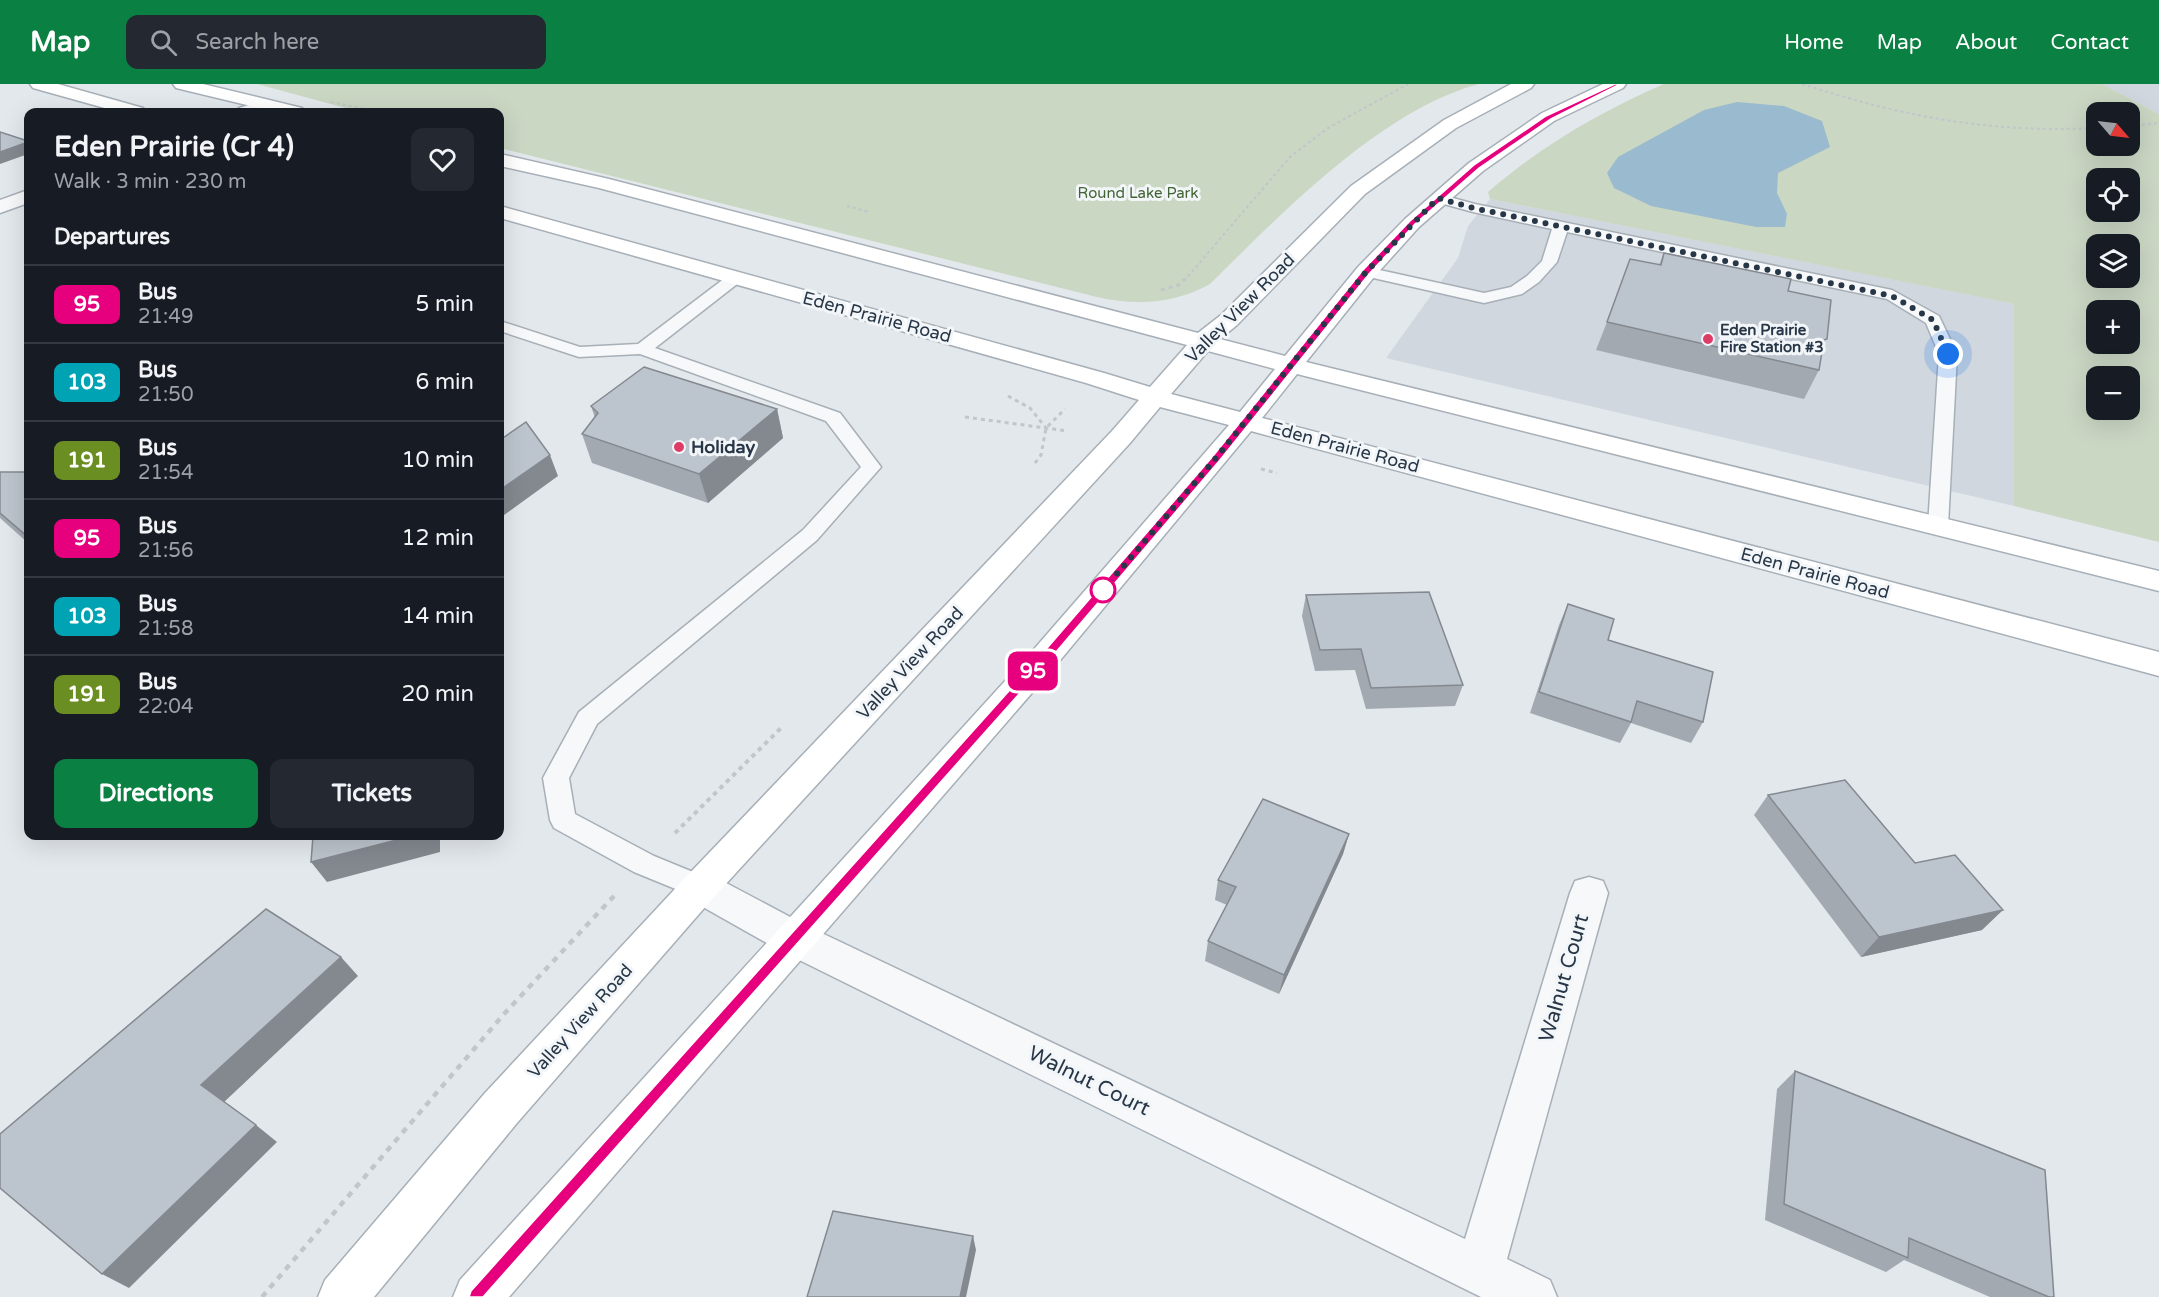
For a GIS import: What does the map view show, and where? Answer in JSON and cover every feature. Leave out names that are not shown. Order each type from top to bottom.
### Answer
[{"type":"main road","points":[[39,84],[123,108]]},
{"type":"main road","points":[[182,84],[278,108]]},
{"type":"main road","name":"Valley View Road","points":[[342,1297],[501,1108],[700,887],[1157,398],[1202,342],[1229,320],[1358,190],[1450,124],[1492,99],[1525,84]]},
{"type":"main road","points":[[477,1297],[1046,656],[1216,458],[1366,272],[1438,198],[1476,167],[1548,117],[1617,84]]},
{"type":"main road","points":[[504,161],[602,183],[1290,365],[2159,581]]},
{"type":"main road","name":"Eden Prairie Road","points":[[504,213],[1084,375],[1157,398],[2159,664]]},
{"type":"street","points":[[256,108],[265,105]]},
{"type":"street","points":[[0,207],[24,198]]},
{"type":"street","name":"Walnut Court","points":[[700,887],[795,939],[1533,1297]]},
{"type":"street","name":"Walnut Court","points":[[1480,1270],[1589,893]]},
{"type":"lane","points":[[1438,198],[1473,208],[1892,296],[1933,320],[1948,354],[1938,526]]},
{"type":"lane","points":[[1366,272],[1484,298],[1516,291],[1533,279],[1549,262],[1561,226]]},
{"type":"lane","points":[[642,349],[735,278]]},
{"type":"lane","points":[[504,327],[579,352],[642,349],[833,417],[871,467],[810,535],[588,718],[556,778],[563,820],[644,864],[700,887]]},
{"type":"path","points":[[1157,290],[1178,285],[1188,277],[1279,168],[1303,146],[1371,103],[1408,84]]},
{"type":"path","points":[[1802,84],[1882,110],[1954,124],[2020,130],[2086,128]]},
{"type":"path","points":[[2140,125],[2159,123]]},
{"type":"shaded area","points":[[2102,84],[2159,84],[2159,114]]},
{"type":"shaded area","points":[[1490,199],[2015,304],[2014,506],[1386,358],[1458,258],[1468,226]]},
{"type":"green space","name":"Round Lake Park","points":[[257,84],[1479,84],[1442,97],[1406,116],[1370,140],[1300,197],[1210,284],[1183,296],[1140,302],[1097,297],[504,149],[504,108],[345,108]]},
{"type":"green space","points":[[1664,84],[2102,84],[2136,102],[2086,102],[2086,156],[2140,156],[2140,104],[2159,114],[2159,542],[2014,506],[2014,304],[1490,199],[1488,192],[1508,175],[1550,145],[1594,118]]},
{"type":"water","points":[[1737,102],[1784,106],[1822,121],[1830,147],[1778,173],[1777,193],[1787,214],[1785,227],[1756,227],[1651,206],[1614,188],[1607,173],[1618,157],[1704,110]]},
{"type":"building","points":[[0,132],[24,140],[24,143],[0,152]]},
{"type":"building","points":[[1664,253],[1791,279],[1788,291],[1831,300],[1827,339],[1824,340],[1819,370],[1607,322],[1630,259],[1661,265]]},
{"type":"building","points":[[644,367],[777,409],[699,474],[582,434],[598,413],[591,406]]},
{"type":"building","points":[[526,422],[550,455],[504,487],[504,437]]},
{"type":"building","points":[[0,472],[24,472],[24,534],[0,513]]},
{"type":"building","points":[[1429,592],[1463,685],[1371,688],[1361,649],[1320,650],[1306,595]]},
{"type":"building","points":[[1568,604],[1614,619],[1608,640],[1713,672],[1703,722],[1637,701],[1631,722],[1539,692]]},
{"type":"building","points":[[1845,780],[1915,863],[1955,855],[2003,910],[1879,937],[1768,795]]},
{"type":"building","points":[[1263,799],[1349,834],[1284,975],[1208,941],[1236,887],[1218,880]]},
{"type":"building","points":[[313,840],[396,840],[311,862]]},
{"type":"building","points":[[266,909],[341,957],[201,1085],[256,1125],[102,1274],[0,1188],[0,1134]]},
{"type":"building","points":[[1795,1071],[2045,1170],[2054,1297],[2049,1297],[1909,1238],[1908,1258],[1784,1204]]},
{"type":"building","points":[[833,1211],[973,1236],[960,1297],[807,1297]]},
{"type":"bus line","name":"95","points":[[477,1297],[1046,656],[1216,458],[1366,272],[1412,223],[1476,167],[1548,117],[1617,84]]},
{"type":"place","name":"Eden Prairie Fire Station #3","points":[[1708,339]]},
{"type":"place","name":"Holiday","points":[[679,447]]},
{"type":"route","points":[[1103,590],[1216,458],[1366,272],[1438,198],[1473,208],[1892,296],[1933,320],[1948,354]]}]
